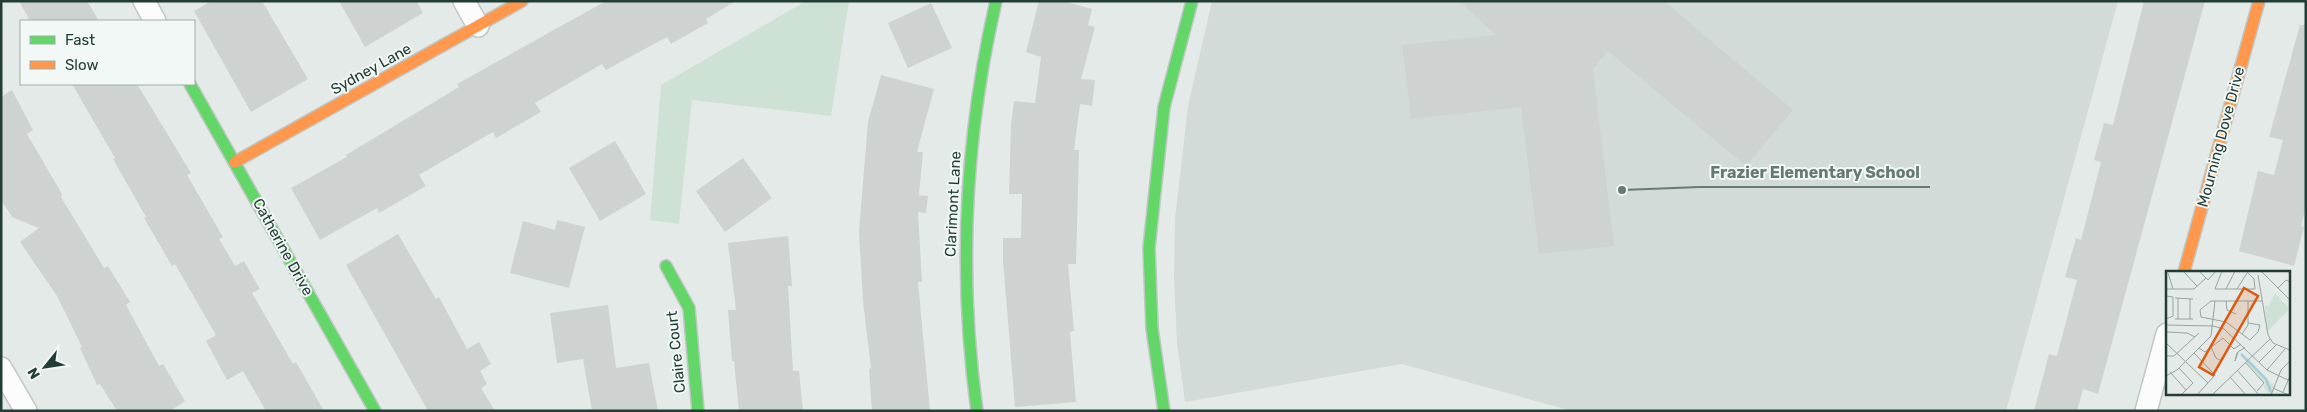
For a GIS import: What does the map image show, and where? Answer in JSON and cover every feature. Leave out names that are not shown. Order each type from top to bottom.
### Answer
[{"type":"street","points":[[144,1],[154,20]]},
{"type":"street","points":[[464,1],[478,26]]},
{"type":"street","name":"Sydney Lane","points":[[234,162],[522,1]]},
{"type":"street","name":"Clarimont Lane","points":[[976,411],[972,380],[964,255],[972,136],[996,1]]},
{"type":"street","points":[[1164,411],[1152,328],[1149,248],[1164,107],[1192,1]]},
{"type":"street","name":"Mourning Dove Drive","points":[[2184,271],[2259,1]]},
{"type":"street","name":"Catherine Drive","points":[[191,85],[375,411]]},
{"type":"street","name":"Claire Court","points":[[666,266],[689,308],[698,411]]},
{"type":"street","points":[[2146,411],[2166,338]]},
{"type":"street","points":[[1,368],[26,411]]},
{"type":"shaded area","points":[[1212,1],[2118,1],[2006,411],[1572,411],[1402,364],[1185,402],[1177,343],[1174,279],[1175,219],[1188,106]]},
{"type":"green space","points":[[806,1],[849,1],[831,116],[692,100],[679,224],[650,220],[661,85]]},
{"type":"building","points":[[19,1],[87,1],[98,20],[29,20]]},
{"type":"building","points":[[211,1],[262,1],[308,79],[251,112],[194,11]]},
{"type":"building","points":[[339,1],[417,1],[423,13],[365,47]]},
{"type":"building","points":[[606,1],[736,1],[706,19],[708,23],[671,44],[667,37],[606,70],[602,64],[535,103],[541,112],[496,138],[493,132],[419,175],[426,186],[379,213],[377,208],[320,240],[291,188],[347,157],[346,155],[459,87],[457,84]]},
{"type":"building","points":[[1039,1],[1063,1],[1092,9],[1088,25],[1095,27],[1081,79],[1095,80],[1092,106],[1080,104],[1074,150],[1079,150],[1076,264],[1068,264],[1074,331],[1070,332],[1076,402],[1015,407],[1003,260],[1003,238],[1021,238],[1022,194],[1009,194],[1011,125],[1014,101],[1035,103],[1041,57],[1026,52]]},
{"type":"building","points":[[1459,1],[1664,1],[1793,110],[1746,166],[1608,51],[1593,69],[1614,246],[1539,254],[1521,107],[1411,119],[1402,45],[1496,35]]},
{"type":"building","points":[[2144,1],[2205,1],[2098,394],[2083,389],[2077,411],[2034,411],[2049,354],[2057,356],[2077,280],[2065,277],[2076,238],[2081,240],[2101,162],[2094,160],[2104,123],[2113,125]]},
{"type":"building","points":[[931,3],[952,48],[908,68],[888,23]]},
{"type":"building","points":[[2300,25],[2306,25],[2306,206],[2301,226],[2304,227],[2294,266],[2239,251],[2258,171],[2274,175],[2283,140],[2269,137]]},
{"type":"building","points":[[881,75],[934,89],[917,152],[923,152],[919,195],[928,196],[926,213],[918,212],[922,282],[918,282],[930,411],[872,411],[869,369],[871,368],[863,301],[859,231],[868,122]]},
{"type":"building","points":[[73,85],[138,85],[191,173],[187,175],[223,237],[219,239],[235,266],[244,261],[260,289],[252,293],[293,364],[296,362],[324,411],[266,411],[243,371],[227,380],[206,341],[216,335],[175,264],[172,266],[144,218],[146,217],[113,159],[115,158]]},
{"type":"building","points":[[12,90],[33,130],[27,134],[62,194],[61,197],[104,268],[108,266],[130,302],[126,305],[159,366],[163,364],[185,401],[170,411],[117,411],[100,384],[97,385],[80,348],[82,347],[57,296],[20,242],[39,228],[12,217],[1,200],[1,97]]},
{"type":"building","points":[[615,141],[646,194],[600,221],[569,168]]},
{"type":"building","points":[[743,158],[772,198],[725,232],[696,191]]},
{"type":"building","points":[[557,220],[585,227],[569,288],[510,273],[523,221],[555,230]]},
{"type":"building","points":[[398,234],[436,299],[439,297],[467,349],[479,342],[491,364],[480,371],[487,384],[481,388],[495,411],[428,411],[346,265]]},
{"type":"building","points":[[788,236],[792,286],[788,286],[793,371],[799,371],[803,411],[739,411],[734,361],[732,361],[728,310],[736,310],[728,243]]},
{"type":"building","points":[[608,305],[616,368],[649,363],[658,411],[592,411],[583,359],[557,363],[550,313]]},
{"type":"traffic: fast","points":[[977,411],[971,360],[968,308],[966,257],[968,205],[977,103],[996,1]]},
{"type":"traffic: fast","points":[[1164,411],[1152,328],[1149,248],[1164,107],[1192,1]]},
{"type":"traffic: fast","points":[[191,85],[375,411]]},
{"type":"traffic: fast","points":[[666,266],[689,308],[698,411]]},
{"type":"traffic: slow","points":[[235,162],[522,1]]},
{"type":"traffic: slow","points":[[2184,271],[2259,1]]},
{"type":"place","name":"Frazier Elementary School","points":[[1622,190]]}]
